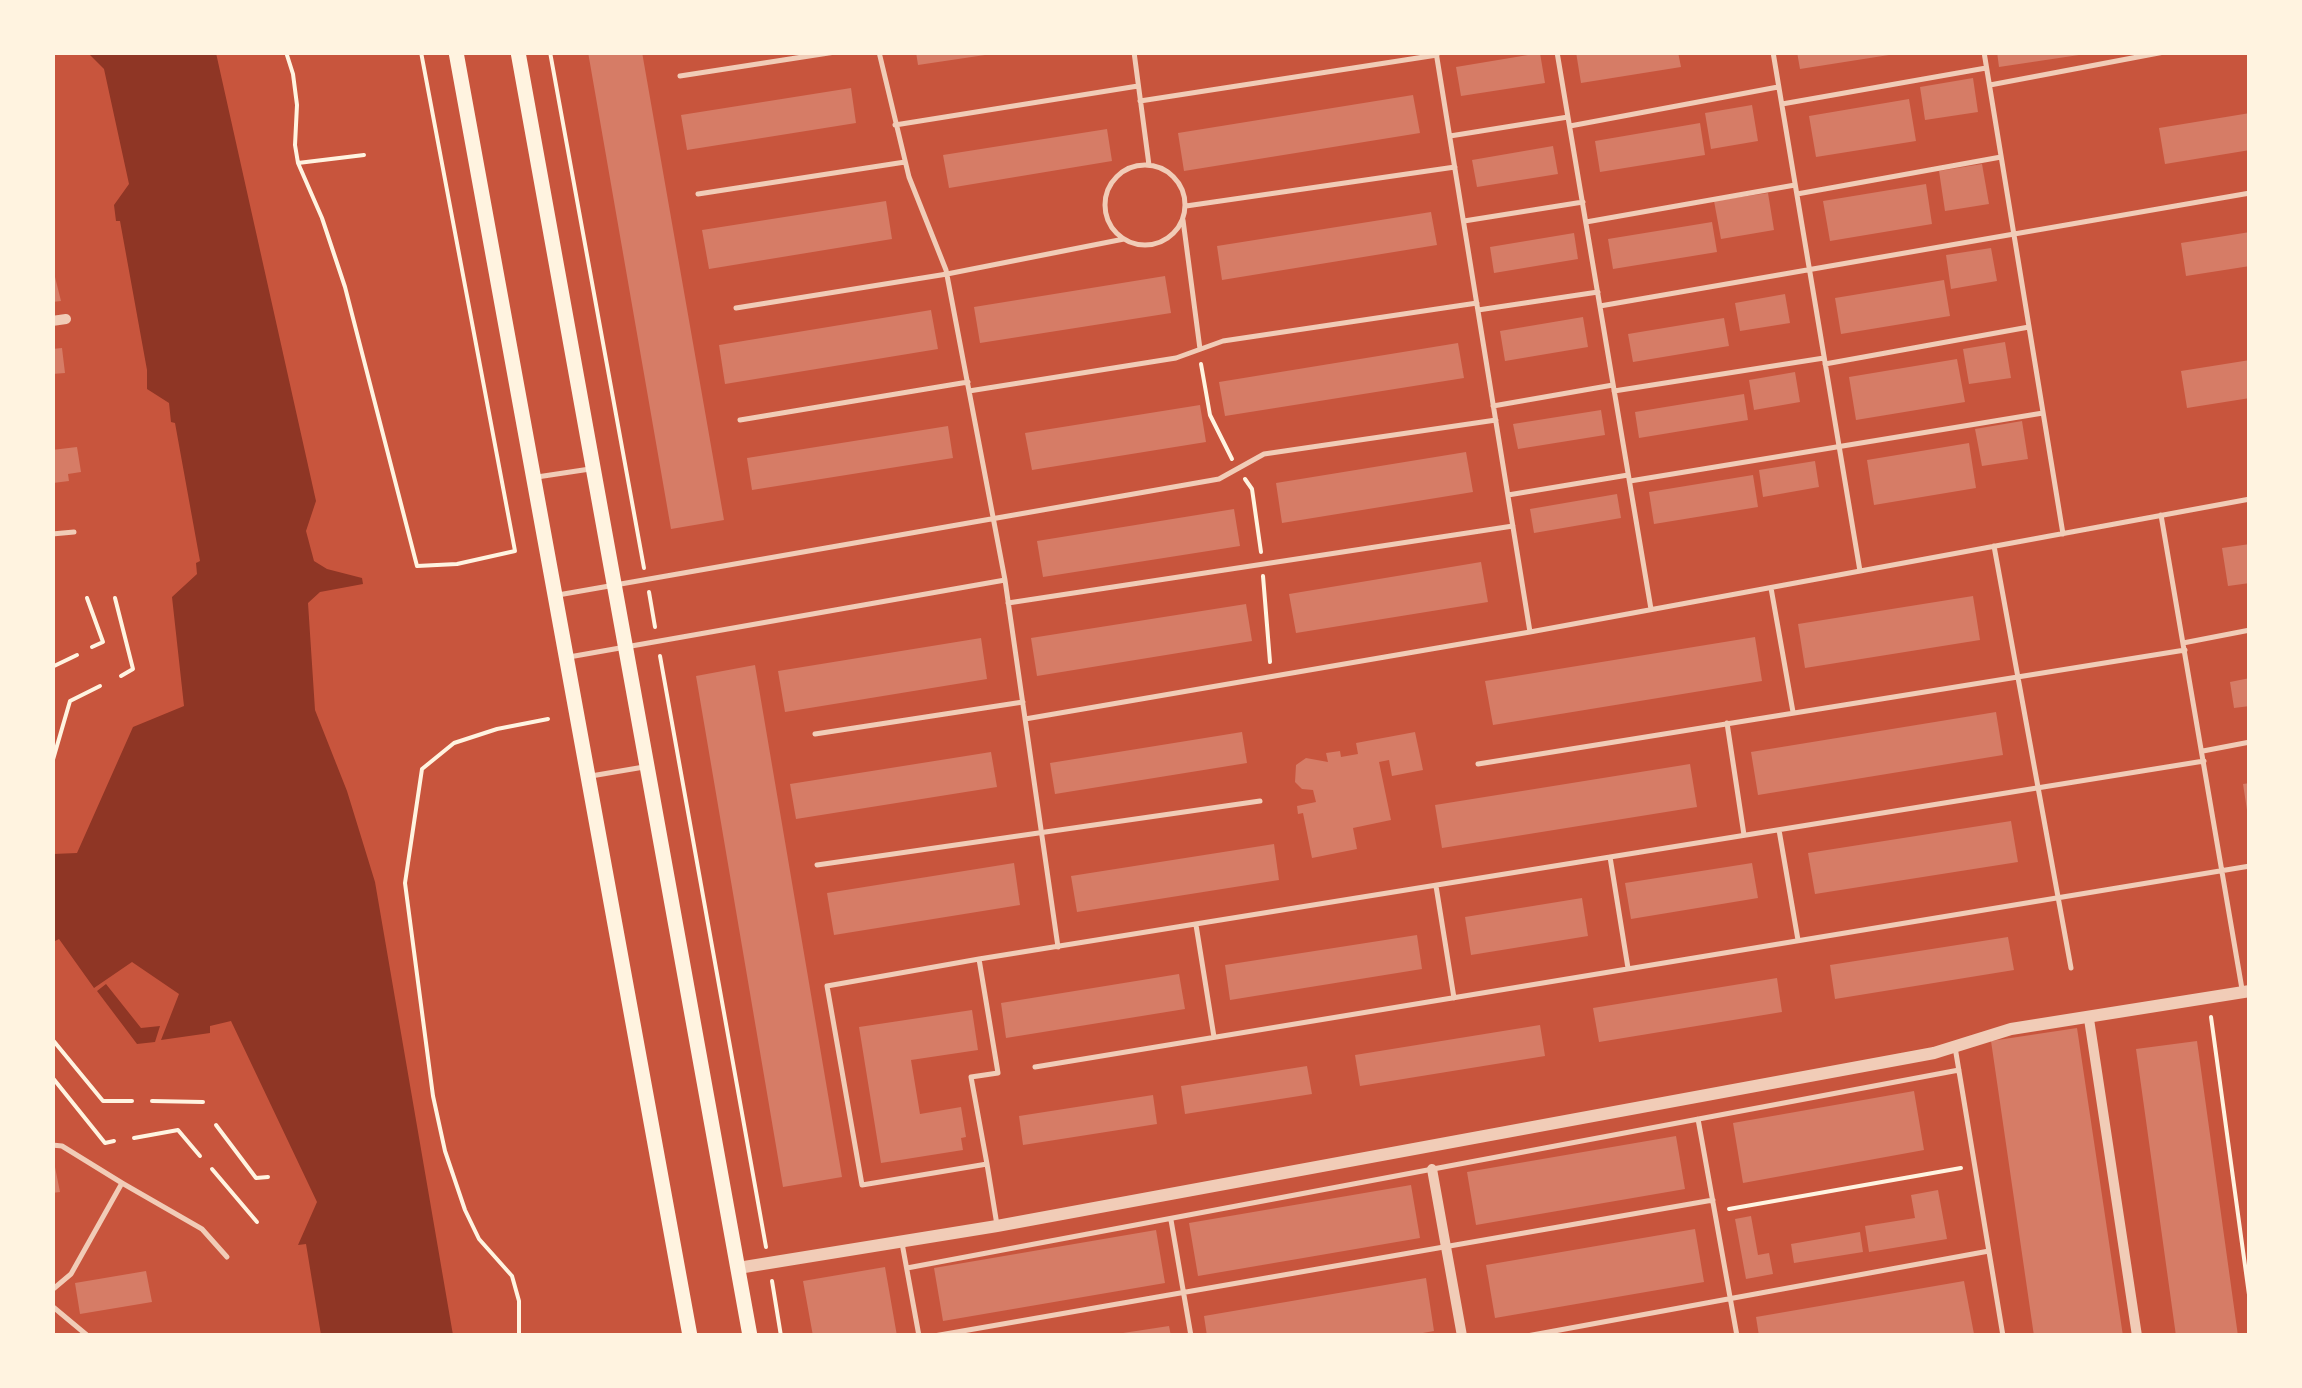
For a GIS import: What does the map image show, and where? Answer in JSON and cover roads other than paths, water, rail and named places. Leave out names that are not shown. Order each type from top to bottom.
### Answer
[{"type":"main road","points":[[456,52],[690,1336]]},
{"type":"main road","points":[[518,52],[750,1336]]},
{"type":"street","points":[[52,321],[66,319]]},
{"type":"street","points":[[738,1268],[997,1226],[1914,1056],[2010,1029],[2246,991]]},
{"type":"street","points":[[2090,1019],[2138,1336]]},
{"type":"street","points":[[1432,1169],[1462,1336]]},
{"type":"lane","points":[[680,76],[835,52]]},
{"type":"lane","points":[[879,52],[905,162],[946,274],[968,382],[1005,580],[1058,947]]},
{"type":"lane","points":[[1134,52],[1149,165]]},
{"type":"lane","points":[[1557,52],[1652,609]]},
{"type":"lane","points":[[1774,52],[1860,571]]},
{"type":"lane","points":[[1984,52],[2063,534]]},
{"type":"lane","points":[[1990,84],[2164,52]]},
{"type":"lane","points":[[1140,101],[1437,54],[1530,632]]},
{"type":"lane","points":[[1782,104],[1987,68]]},
{"type":"lane","points":[[895,125],[1138,86]]},
{"type":"lane","points":[[1570,126],[1779,86]]},
{"type":"lane","points":[[1450,136],[1568,117]]},
{"type":"lane","points":[[1797,194],[2001,156]]},
{"type":"lane","points":[[698,194],[905,162]]},
{"type":"lane","points":[[1183,220],[1166,240],[1154,244],[1141,245],[1124,239],[1109,224],[1105,212],[1109,186],[1128,168],[1149,165],[1168,171],[1178,181],[1186,206],[1183,220],[1200,349]]},
{"type":"lane","points":[[1186,206],[1455,168]]},
{"type":"lane","points":[[1586,222],[1796,185]]},
{"type":"lane","points":[[1600,306],[2250,193]]},
{"type":"lane","points":[[1464,222],[1582,202]]},
{"type":"lane","points":[[736,308],[946,274],[1124,239]]},
{"type":"lane","points":[[969,391],[1176,358],[1223,341],[1598,292]]},
{"type":"lane","points":[[1494,406],[1825,361],[2029,327]]},
{"type":"lane","points":[[740,420],[968,382]]},
{"type":"lane","points":[[1508,495],[2043,413]]},
{"type":"lane","points":[[555,595],[1220,479],[1264,454],[1496,420]]},
{"type":"lane","points":[[534,478],[594,468]]},
{"type":"lane","points":[[1025,718],[1530,632],[2250,499]]},
{"type":"lane","points":[[2161,515],[2246,991]]},
{"type":"lane","points":[[1008,603],[1513,526]]},
{"type":"lane","points":[[52,534],[74,532]]},
{"type":"lane","points":[[1994,546],[2070,968]]},
{"type":"lane","points":[[566,658],[1005,580]]},
{"type":"lane","points":[[1770,588],[1792,712]]},
{"type":"lane","points":[[1478,764],[2017,676],[2184,647],[2250,630]]},
{"type":"lane","points":[[815,734],[1023,702]]},
{"type":"lane","points":[[1727,723],[1744,835]]},
{"type":"lane","points":[[2202,752],[2250,742]]},
{"type":"lane","points":[[987,1164],[862,1186],[827,986],[2204,761]]},
{"type":"lane","points":[[588,776],[648,766]]},
{"type":"lane","points":[[817,865],[1260,802]]},
{"type":"lane","points":[[1779,830],[1799,941]]},
{"type":"lane","points":[[1610,858],[1628,969]]},
{"type":"lane","points":[[1035,1067],[2250,866]]},
{"type":"lane","points":[[1436,886],[1454,998]]},
{"type":"lane","points":[[1196,924],[1214,1037]]},
{"type":"lane","points":[[978,959],[998,1072],[972,1078],[997,1226]]},
{"type":"lane","points":[[1955,1046],[2003,1336]]},
{"type":"lane","points":[[907,1268],[1960,1070]]},
{"type":"lane","points":[[1698,1120],[1737,1336]]},
{"type":"lane","points":[[52,1146],[62,1146],[202,1228],[228,1257]]},
{"type":"lane","points":[[52,1290],[72,1274],[122,1182]]},
{"type":"lane","points":[[934,1336],[1713,1200]]},
{"type":"lane","points":[[1170,1219],[1191,1336]]},
{"type":"lane","points":[[902,1243],[919,1336]]},
{"type":"lane","points":[[1527,1336],[1989,1251]]},
{"type":"lane","points":[[52,1306],[88,1336]]}]
